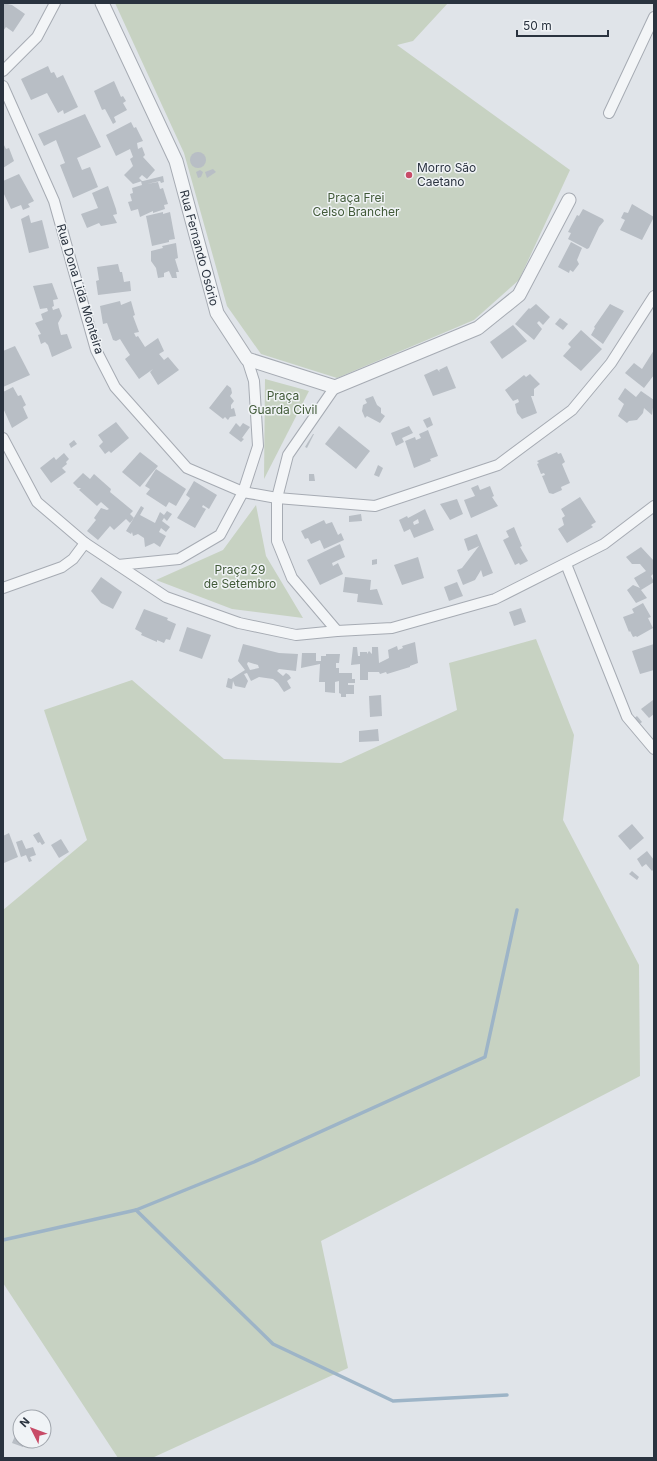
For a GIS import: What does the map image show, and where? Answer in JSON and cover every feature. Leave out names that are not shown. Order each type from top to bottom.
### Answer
[{"type":"street","points":[[3,71],[37,37],[55,3]]},
{"type":"street","name":"Rua Fernando Osório","points":[[102,3],[176,161],[217,313],[247,358]]},
{"type":"street","points":[[610,114],[654,17]]},
{"type":"street","name":"Rua Dona Lida Monteira","points":[[3,86],[54,201],[96,350],[115,387],[187,468],[243,492],[278,498],[375,506],[498,465],[572,410],[611,363],[654,296]]},
{"type":"street","points":[[337,631],[292,578],[277,541],[278,498],[288,454],[334,387],[478,328],[519,295],[569,200]]},
{"type":"street","points":[[247,358],[334,387]]},
{"type":"street","points":[[118,565],[179,559],[220,535],[243,492],[258,446],[254,381],[247,358]]},
{"type":"street","points":[[3,438],[37,502],[85,543],[166,597],[239,623],[296,635],[392,628],[495,600],[604,544],[654,506]]},
{"type":"street","points":[[3,588],[62,567],[73,559],[85,543]]},
{"type":"street","points":[[566,564],[627,717],[654,749]]},
{"type":"green space","name":"Praça Frei Celso Brancher","points":[[115,3],[448,3],[413,41],[397,45],[570,170],[519,280],[474,320],[337,378],[261,354],[227,306],[184,153]]},
{"type":"green space","name":"Praça Guarda Civil","points":[[265,379],[309,391],[264,479]]},
{"type":"green space","name":"Praça 29 de Setembro","points":[[256,505],[266,556],[303,618],[232,609],[156,580],[223,550]]},
{"type":"green space","points":[[536,639],[574,735],[563,820],[639,965],[640,1076],[321,1241],[348,1368],[152,1458],[118,1458],[3,1283],[3,910],[87,840],[44,710],[132,680],[224,759],[341,763],[457,710],[449,663]]},
{"type":"building","points":[[3,3],[12,5],[25,14],[13,32],[6,27],[3,31]]},
{"type":"building","points":[[48,66],[51,73],[54,72],[57,78],[63,75],[78,107],[64,114],[63,110],[58,113],[47,93],[31,100],[21,79]]},
{"type":"building","points":[[114,81],[121,97],[123,96],[126,101],[123,103],[127,110],[114,117],[116,122],[113,124],[105,109],[102,110],[94,91]]},
{"type":"building","points":[[85,114],[101,147],[77,158],[82,170],[90,167],[98,187],[73,198],[60,165],[65,163],[56,140],[44,146],[38,134]]},
{"type":"building","points":[[131,122],[134,128],[136,127],[143,141],[137,143],[138,149],[142,147],[145,155],[143,157],[155,170],[147,179],[142,175],[139,178],[142,181],[133,184],[124,175],[133,166],[130,159],[133,157],[130,149],[116,156],[106,135]]},
{"type":"building","points":[[3,143],[6,149],[9,148],[14,161],[3,168]]},
{"type":"building","points":[[195,152],[201,152],[206,157],[204,166],[201,168],[195,168],[190,163],[190,157]]},
{"type":"building","points":[[213,169],[216,172],[207,178],[205,172]]},
{"type":"building","points":[[200,170],[203,172],[201,177],[198,178],[196,172]]},
{"type":"building","points":[[19,174],[34,201],[28,204],[30,207],[23,210],[21,205],[11,209],[3,192],[3,181]]},
{"type":"building","points":[[163,176],[164,182],[161,183],[160,181],[147,184],[158,182],[160,189],[163,188],[168,204],[164,205],[165,209],[153,213],[153,211],[140,217],[138,209],[131,211],[128,202],[132,201],[130,194],[133,193],[132,188],[142,185],[141,181]]},
{"type":"building","points":[[108,186],[116,209],[117,214],[113,215],[117,223],[101,226],[99,223],[87,228],[81,214],[98,208],[92,193]]},
{"type":"building","points":[[632,204],[654,217],[642,240],[620,230],[625,220],[621,218],[624,212],[628,213]]},
{"type":"building","points":[[583,209],[603,219],[604,221],[587,249],[568,239],[571,233],[568,232],[577,215],[579,216]]},
{"type":"building","points":[[163,212],[163,214],[170,212],[175,239],[152,246],[146,216]]},
{"type":"building","points":[[29,215],[31,223],[42,220],[49,248],[29,253],[21,219]]},
{"type":"building","points":[[571,242],[582,248],[577,260],[579,264],[573,272],[570,270],[569,273],[558,267]]},
{"type":"building","points":[[176,243],[178,258],[175,259],[179,272],[176,272],[177,278],[172,278],[169,271],[164,273],[164,277],[158,278],[156,268],[151,261],[151,251],[163,248],[162,246]]},
{"type":"building","points":[[118,264],[120,272],[122,272],[124,282],[130,281],[131,291],[98,295],[96,281],[99,280],[97,267]]},
{"type":"building","points":[[52,283],[58,299],[53,300],[54,306],[52,307],[53,310],[59,308],[62,316],[58,323],[61,335],[67,334],[72,348],[52,357],[48,345],[45,342],[41,344],[38,335],[41,334],[35,323],[43,320],[41,314],[48,311],[47,308],[40,309],[33,286]]},
{"type":"building","points":[[120,301],[121,305],[131,301],[135,315],[133,316],[139,332],[134,333],[136,337],[138,336],[145,347],[158,338],[164,351],[159,354],[164,360],[168,357],[179,370],[158,385],[150,372],[153,369],[139,379],[125,359],[130,355],[120,339],[116,341],[113,340],[107,323],[103,324],[100,306]]},
{"type":"building","points":[[536,304],[550,317],[543,325],[539,321],[537,323],[542,329],[534,340],[515,324],[529,308],[530,309]]},
{"type":"building","points":[[610,304],[624,311],[603,344],[591,335],[595,328],[594,327]]},
{"type":"building","points":[[560,318],[568,324],[563,330],[555,324]]},
{"type":"building","points":[[513,325],[527,341],[502,359],[490,342]]},
{"type":"building","points":[[581,330],[602,349],[581,371],[563,356],[571,347],[568,344]]},
{"type":"building","points":[[15,346],[30,375],[3,387],[3,351]]},
{"type":"building","points":[[654,350],[654,375],[644,388],[625,373],[634,363],[642,369]]},
{"type":"building","points":[[447,366],[456,388],[433,396],[424,375],[437,369],[440,372],[439,370]]},
{"type":"building","points":[[530,374],[540,384],[534,389],[534,396],[531,396],[537,413],[522,419],[517,413],[515,404],[519,402],[518,399],[513,401],[505,390],[524,375],[526,377]]},
{"type":"building","points":[[227,385],[231,388],[232,393],[230,396],[234,401],[231,405],[231,409],[234,408],[236,416],[230,417],[228,420],[225,417],[223,419],[209,408]]},
{"type":"building","points":[[13,387],[18,396],[21,395],[26,405],[23,407],[28,418],[12,428],[3,408],[3,392]]},
{"type":"building","points":[[625,388],[636,397],[641,391],[654,400],[652,415],[644,408],[643,413],[637,420],[629,421],[627,423],[618,416],[624,404],[618,399]]},
{"type":"building","points":[[373,396],[377,405],[381,408],[381,413],[385,416],[380,423],[367,416],[365,418],[362,411],[363,405],[367,403],[365,399]]},
{"type":"building","points":[[430,417],[433,425],[427,428],[423,420]]},
{"type":"building","points":[[116,422],[129,438],[111,453],[109,451],[105,454],[99,446],[103,442],[98,435]]},
{"type":"building","points":[[236,423],[240,427],[243,423],[250,427],[242,438],[244,439],[241,442],[229,433]]},
{"type":"building","points":[[339,426],[370,451],[356,469],[325,444]]},
{"type":"building","points":[[409,426],[413,433],[402,438],[404,442],[396,446],[391,433]]},
{"type":"building","points":[[428,430],[438,456],[430,459],[431,461],[414,468],[405,441],[415,437],[416,440],[421,438],[419,434]]},
{"type":"building","points":[[313,434],[307,448],[305,447]]},
{"type":"building","points":[[74,440],[77,444],[71,448],[69,444]]},
{"type":"building","points":[[140,452],[158,466],[140,487],[122,472]]},
{"type":"building","points":[[557,452],[558,454],[561,453],[565,462],[562,464],[570,483],[561,487],[562,490],[553,494],[549,493],[542,476],[545,475],[544,473],[541,474],[537,464],[539,463],[537,461]]},
{"type":"building","points":[[64,453],[69,459],[66,462],[67,464],[62,468],[66,472],[51,483],[40,468],[54,457],[56,460]]},
{"type":"building","points":[[378,465],[383,468],[379,477],[374,475]]},
{"type":"building","points":[[156,469],[186,489],[176,506],[169,502],[166,507],[146,494],[150,489],[145,486]]},
{"type":"building","points":[[83,473],[90,479],[94,474],[111,489],[110,492],[133,511],[130,514],[134,518],[130,523],[126,519],[114,530],[110,526],[98,540],[87,531],[96,520],[94,518],[101,508],[107,510],[109,509],[101,502],[97,506],[79,490],[81,488],[78,488],[73,483]]},
{"type":"building","points":[[309,474],[314,474],[315,481],[309,481]]},
{"type":"building","points":[[194,481],[217,495],[209,509],[203,505],[202,507],[206,509],[195,528],[177,518],[190,498],[186,495]]},
{"type":"building","points":[[478,485],[480,490],[490,486],[494,496],[492,497],[498,506],[471,518],[464,500],[475,496],[471,488]]},
{"type":"building","points":[[580,497],[596,522],[591,525],[593,527],[567,543],[558,529],[564,525],[562,518],[565,516],[561,509]]},
{"type":"building","points":[[457,499],[463,514],[450,520],[440,504]]},
{"type":"building","points":[[141,506],[144,508],[140,515],[155,523],[160,512],[164,515],[167,511],[172,514],[167,521],[164,518],[162,521],[170,527],[166,532],[161,528],[159,532],[166,536],[160,547],[154,543],[145,547],[144,538],[138,534],[133,536],[132,532],[131,534],[126,531]]},
{"type":"building","points":[[425,509],[434,530],[414,538],[410,529],[404,532],[399,520],[407,516],[408,518]],"holes":[[[418,519],[419,523],[414,525],[413,522]]]},
{"type":"building","points":[[361,514],[362,521],[349,522],[349,516]]},
{"type":"building","points":[[324,520],[326,524],[332,522],[338,535],[341,533],[344,540],[324,549],[320,540],[311,544],[308,538],[305,539],[301,531]]},
{"type":"building","points":[[514,527],[522,546],[520,547],[528,561],[520,565],[519,563],[515,565],[503,540],[509,537],[506,531]]},
{"type":"building","points":[[477,534],[493,573],[483,577],[481,570],[475,580],[463,585],[457,570],[462,568],[479,546],[468,551],[464,539]]},
{"type":"building","points":[[340,544],[345,557],[332,563],[333,566],[338,563],[343,574],[320,585],[307,560]]},
{"type":"building","points":[[641,547],[654,561],[654,573],[651,576],[654,582],[641,590],[647,598],[636,603],[627,590],[633,585],[640,588],[634,578],[646,571],[640,564],[632,564],[626,557]]},
{"type":"building","points":[[418,557],[424,578],[402,585],[394,565]]},
{"type":"building","points":[[377,559],[377,564],[372,565],[372,560]]},
{"type":"building","points":[[101,577],[122,592],[113,609],[101,603],[91,591]]},
{"type":"building","points":[[345,577],[371,580],[370,590],[377,589],[383,605],[357,602],[358,594],[343,592]]},
{"type":"building","points":[[457,582],[463,596],[449,601],[444,587]]},
{"type":"building","points":[[643,603],[651,617],[648,618],[653,628],[637,637],[633,637],[630,631],[629,632],[623,617],[634,613],[632,609]]},
{"type":"building","points":[[521,608],[526,622],[514,626],[509,612]]},
{"type":"building","points":[[144,609],[168,618],[167,620],[176,624],[170,640],[166,639],[164,643],[157,640],[157,642],[141,635],[142,633],[135,629]]},
{"type":"building","points":[[187,627],[211,635],[202,659],[179,651]]},
{"type":"building","points":[[415,642],[418,663],[410,667],[387,674],[386,672],[380,674],[379,672],[368,672],[368,680],[360,680],[360,664],[351,665],[353,647],[357,647],[358,656],[360,656],[360,652],[367,652],[367,654],[369,651],[372,654],[372,647],[378,647],[379,663],[389,658],[388,650],[397,646],[398,650],[403,648],[402,646]]},
{"type":"building","points":[[243,644],[279,653],[298,654],[296,671],[279,669],[277,671],[283,676],[286,673],[291,678],[287,681],[291,688],[284,692],[278,683],[273,679],[259,677],[251,681],[247,673],[244,674],[248,681],[245,688],[235,686],[233,681],[232,689],[226,687],[228,678],[231,679],[245,670],[238,661]],"holes":[[[248,662],[258,665],[259,668],[250,670],[247,664]]]},
{"type":"building","points":[[654,644],[654,670],[640,674],[632,651]]},
{"type":"building","points":[[302,653],[316,653],[316,661],[321,661],[321,656],[326,656],[326,654],[340,654],[339,663],[336,663],[336,668],[339,668],[339,673],[352,673],[352,679],[355,679],[355,683],[348,683],[348,685],[354,685],[354,694],[346,694],[346,697],[341,697],[341,694],[339,693],[339,681],[335,682],[335,693],[325,692],[325,682],[319,682],[320,664],[301,668]]},
{"type":"building","points":[[381,695],[382,716],[370,717],[369,696]]},
{"type":"building","points":[[653,700],[654,714],[649,718],[641,709]]},
{"type":"building","points":[[637,716],[642,722],[636,727],[631,721]]},
{"type":"building","points":[[378,729],[379,741],[359,742],[359,731]]},
{"type":"building","points":[[632,824],[644,838],[630,850],[618,836]]},
{"type":"building","points":[[39,832],[45,843],[42,845],[40,842],[38,843],[33,835]]},
{"type":"building","points":[[9,833],[18,857],[4,863],[3,836]]},
{"type":"building","points":[[61,839],[69,852],[59,858],[51,845]]},
{"type":"building","points":[[22,840],[26,849],[33,847],[36,855],[30,857],[32,861],[29,862],[26,855],[21,857],[16,842]]},
{"type":"building","points":[[647,851],[654,860],[654,869],[652,871],[646,864],[642,867],[637,859]]},
{"type":"building","points":[[632,871],[639,877],[637,880],[629,874]]},
{"type":"waterway","points":[[3,1240],[136,1210],[254,1162],[485,1057],[517,910]]},
{"type":"waterway","points":[[136,1210],[273,1344],[393,1401],[507,1395]]},
{"type":"place","name":"Morro São Caetano","points":[[409,175]]}]
